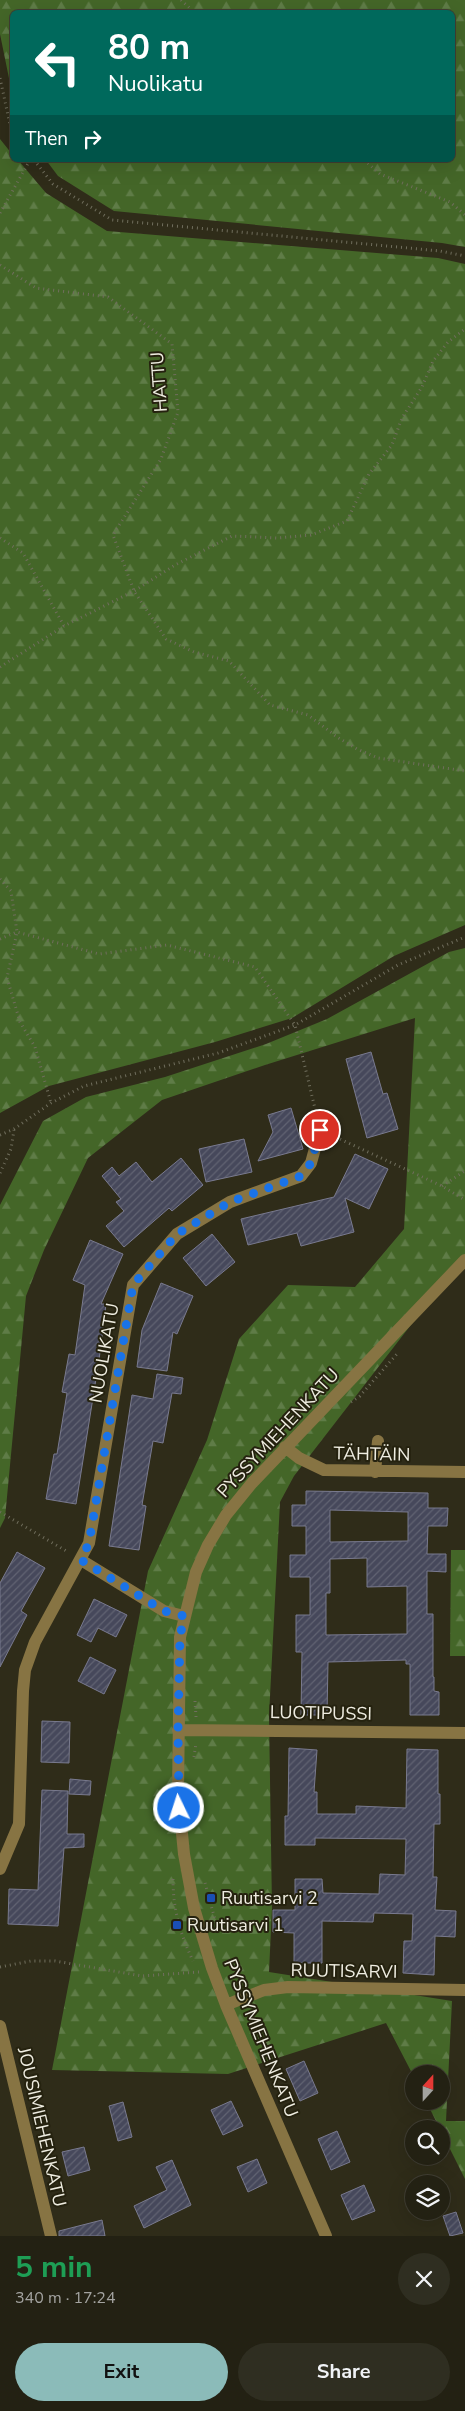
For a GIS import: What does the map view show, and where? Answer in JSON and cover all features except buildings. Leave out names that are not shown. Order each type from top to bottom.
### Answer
[{"type":"street","name":"NUOLIKATU","points":[[2,1865],[19,1824],[25,1670],[35,1642],[89,1543],[133,1285],[177,1234],[230,1202],[301,1176],[311,1163],[320,1130]]},
{"type":"street","name":"PYSSYMIEHENKATU","points":[[326,2236],[226,2005],[212,1968],[194,1908],[178,1792],[180,1637],[196,1572],[208,1545],[226,1515],[285,1447],[465,1260]]},
{"type":"street","points":[[375,1472],[378,1441]]},
{"type":"street","name":"TÄHTÄIN","points":[[285,1447],[299,1458],[324,1470],[465,1472]]},
{"type":"street","points":[[81,1560],[164,1611],[184,1616]]},
{"type":"street","name":"LUOTIPUSSI","points":[[178,1730],[465,1733]]},
{"type":"street","name":"RUUTISARVI","points":[[226,2005],[264,1990],[288,1987],[465,1990]]},
{"type":"street","name":"JOUSIMIEHENKATU","points":[[0,2026],[51,2236]]},
{"type":"path","points":[[181,0],[192,10]]},
{"type":"path","points":[[0,78],[10,125]]},
{"type":"path","points":[[0,213],[31,162]]},
{"type":"path","points":[[34,162],[53,184],[112,220],[440,251],[465,256]]},
{"type":"path","points":[[366,162],[380,174],[450,202],[465,215]]},
{"type":"path","name":"HATTU","points":[[0,265],[36,288],[108,297],[172,344],[178,412],[161,459],[113,535],[134,592]]},
{"type":"path","points":[[0,667],[64,626],[134,592],[176,565],[232,536],[278,538],[311,535],[347,521],[369,474],[392,445],[402,418],[422,387],[433,361],[448,342],[465,329]]},
{"type":"path","points":[[0,538],[23,553],[64,626]]},
{"type":"path","points":[[134,592],[166,639],[194,652],[229,661],[270,705],[308,715],[337,737],[378,758],[465,771]]},
{"type":"path","points":[[0,879],[11,891],[17,932],[7,978],[20,1022],[34,1048],[52,1103]]},
{"type":"path","points":[[0,939],[17,932],[99,954],[167,945],[255,968],[295,1025],[320,1130],[442,1186],[465,1200]]},
{"type":"path","points":[[0,1135],[14,1129],[52,1103],[84,1086],[218,1053],[295,1025],[398,965],[465,937]]},
{"type":"path","points":[[0,1173],[11,1149],[14,1129]]},
{"type":"path","points":[[442,1186],[465,1171]]},
{"type":"path","points":[[0,1512],[81,1560]]},
{"type":"path","points":[[0,1967],[31,1961],[47,1961],[142,1976],[199,1972]]},
{"type":"green space","points":[[0,0],[465,0],[465,247],[442,243],[114,211],[58,176],[48,162],[455,162],[455,10],[10,10],[10,83],[0,34]]},
{"type":"green space","points":[[0,139],[10,152],[10,162],[20,162],[46,193],[107,231],[438,258],[465,264],[465,925],[394,956],[292,1018],[215,1042],[49,1086],[0,1113]]},
{"type":"green space","points":[[465,948],[465,1255],[294,1476],[280,1502],[269,1716],[272,1908],[269,1972],[452,2001],[449,2065],[408,2065],[386,2023],[228,2074],[52,2070],[148,1571],[207,1440],[239,1339],[288,1285],[355,1287],[404,1229],[415,1018],[265,1065],[162,1100],[88,1158],[44,1250],[26,1296],[5,1518],[0,1528],[0,1205],[43,1121],[86,1097],[165,1077],[266,1044],[327,1019],[449,952]]},
{"type":"green space","points":[[451,1550],[465,1550],[465,1656],[450,1656]]},
{"type":"green space","points":[[430,2110],[447,2110],[446,2120],[436,2120]]},
{"type":"green space","points":[[450,2121],[465,2121],[465,2179],[450,2149]]},
{"type":"place","name":"Ruutisarvi 2","points":[[211,1898]]},
{"type":"place","name":"Ruutisarvi 1","points":[[177,1925]]},
{"type":"route","points":[[179,1808],[180,1637],[184,1616],[164,1611],[81,1560],[89,1543],[133,1285],[177,1234],[230,1202],[301,1176],[311,1163],[320,1130]]}]
